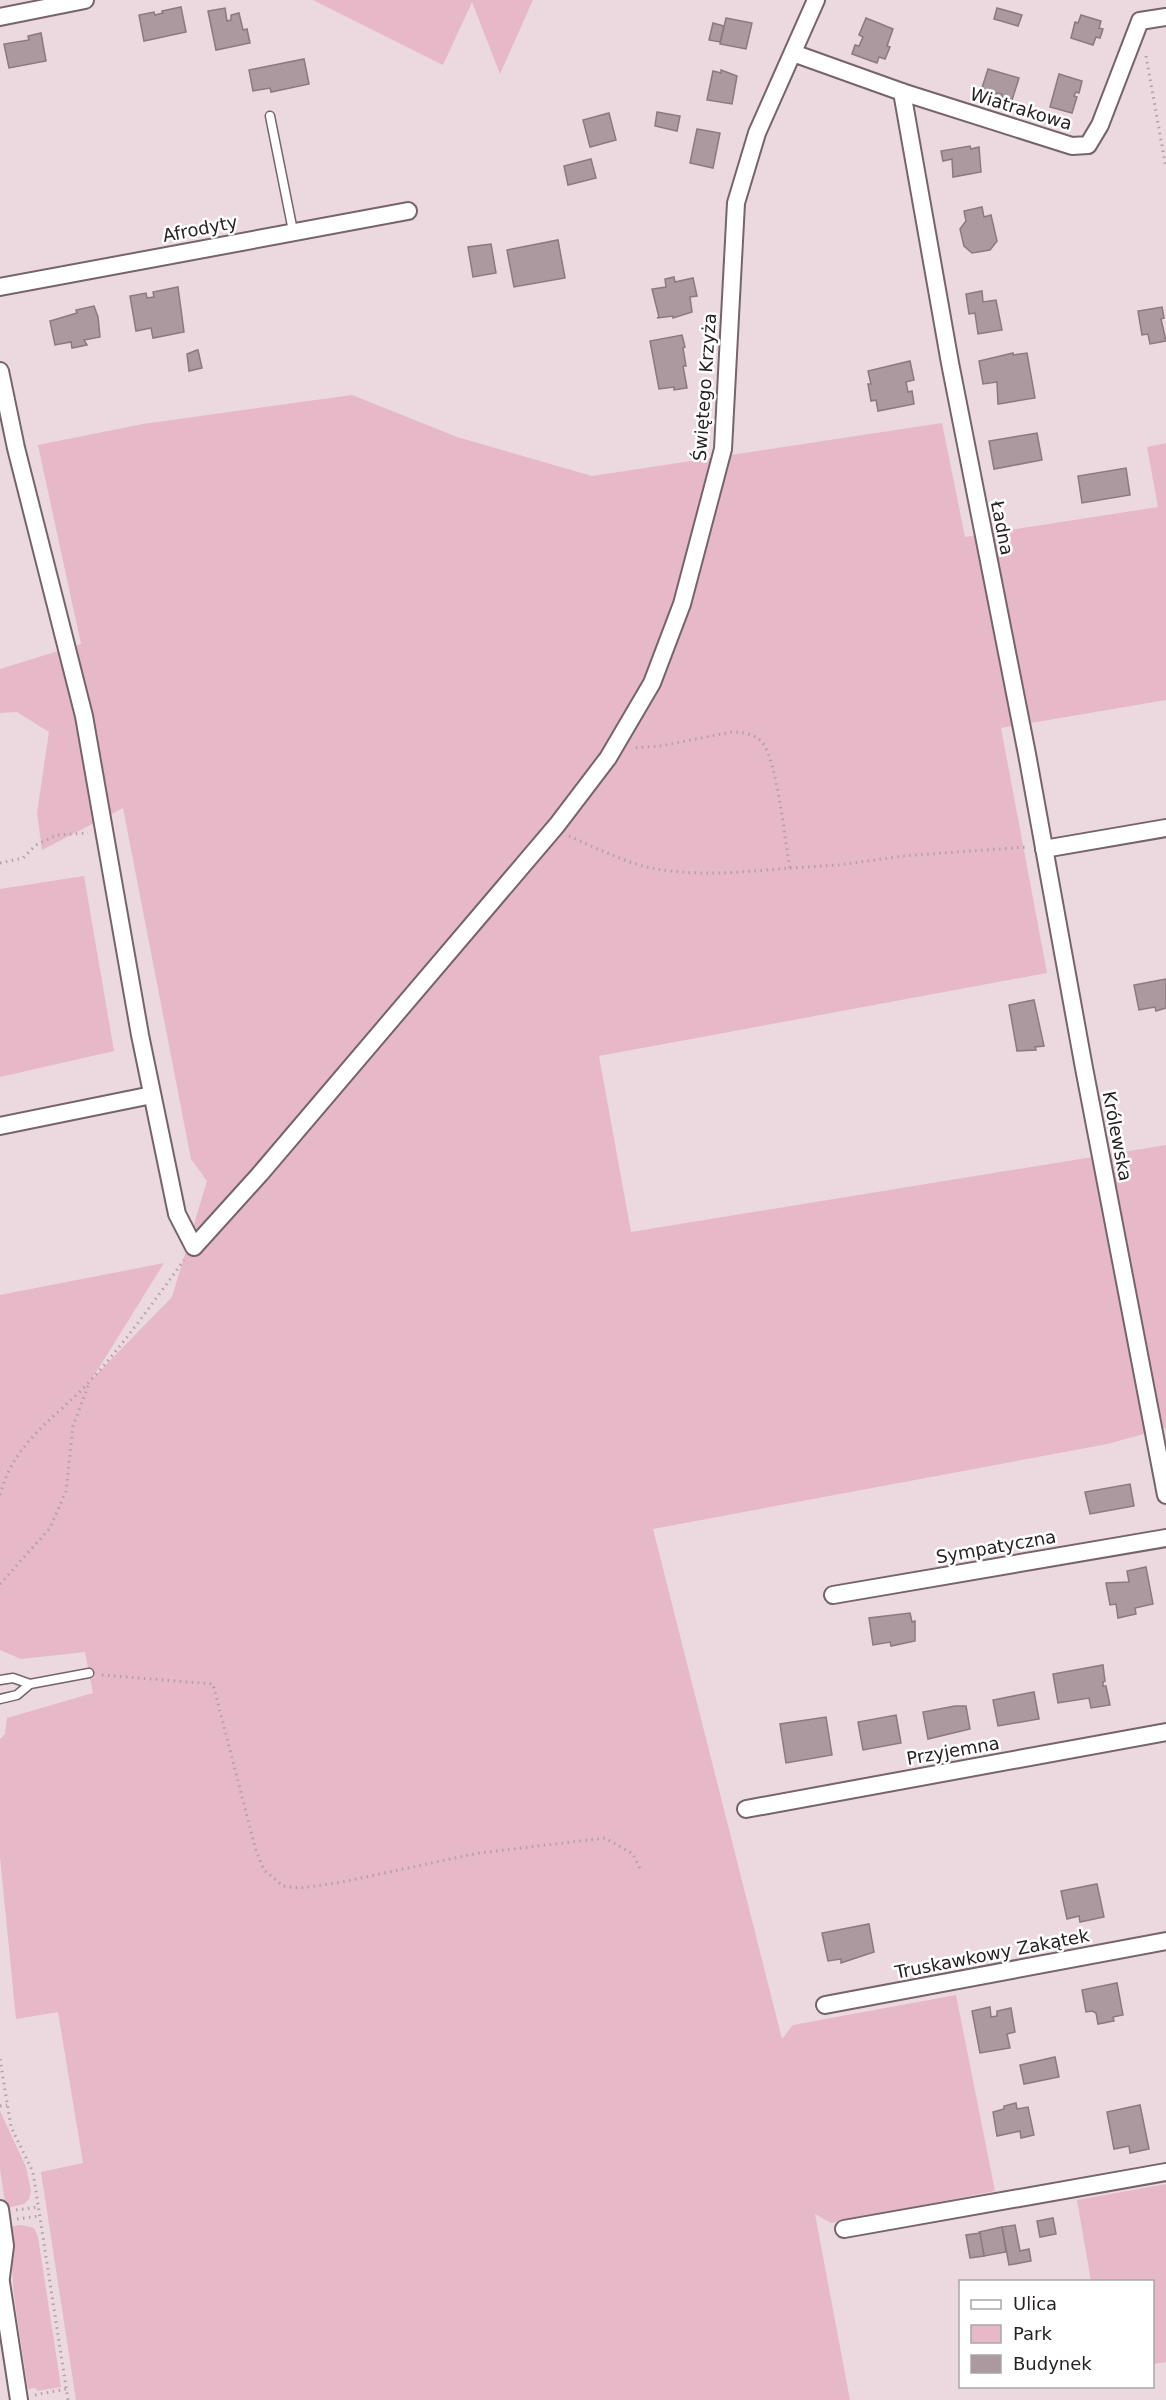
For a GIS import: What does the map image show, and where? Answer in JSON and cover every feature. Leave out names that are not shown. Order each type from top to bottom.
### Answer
[{"type":"street","points":[[0,17],[85,0]]},
{"type":"street","name":"Świętego Krzyża","points":[[194,1247],[267,1165],[555,827],[608,758],[656,673],[682,604],[723,449],[736,203],[757,134],[816,0]]},
{"type":"street","name":"Wiatrakowa","points":[[793,53],[902,92],[1072,146],[1088,145],[1100,125],[1140,21],[1166,17]]},
{"type":"street","name":"Ładna","points":[[902,92],[950,363],[1044,849]]},
{"type":"street","name":"Afrodyty","points":[[0,287],[408,211]]},
{"type":"street","points":[[0,371],[16,448],[84,716],[152,1095],[177,1214],[194,1247]]},
{"type":"street","points":[[1044,849],[1166,828]]},
{"type":"street","name":"Królewska","points":[[1044,849],[1166,1495]]},
{"type":"street","points":[[0,1125],[152,1095]]},
{"type":"street","name":"Sympatyczna","points":[[833,1595],[1166,1538]]},
{"type":"street","name":"Przyjemna","points":[[746,1809],[1166,1732]]},
{"type":"street","name":"Truskawkowy Zakątek","points":[[825,2005],[1166,1941]]},
{"type":"street","points":[[844,2229],[1166,2172]]},
{"type":"street","points":[[5,2214],[5,2246],[0,2277],[19,2400]]},
{"type":"lane","points":[[270,116],[293,231]]},
{"type":"lane","points":[[0,1680],[13,1678],[30,1684],[89,1674]]},
{"type":"lane","points":[[0,1699],[17,1695],[30,1684]]},
{"type":"path","points":[[1146,55],[1166,168]]},
{"type":"path","points":[[616,744],[642,748],[732,732],[743,732],[754,736],[762,743],[771,761],[790,868]]},
{"type":"path","points":[[555,827],[619,859],[677,872],[738,872],[1020,846],[1044,849]]},
{"type":"path","points":[[0,863],[23,858],[36,845],[57,835],[104,832]]},
{"type":"path","points":[[0,1495],[10,1464],[26,1443],[43,1424],[90,1382],[122,1344],[194,1247]]},
{"type":"path","points":[[0,1584],[50,1528],[66,1491],[73,1426],[90,1382]]},
{"type":"path","points":[[89,1674],[213,1684],[256,1851],[264,1870],[283,1886],[300,1888],[328,1884],[479,1853],[605,1838],[633,1854],[641,1871]]},
{"type":"path","points":[[0,2060],[11,2127],[33,2172],[68,2400]]},
{"type":"path","points":[[0,2095],[5,2094]]},
{"type":"path","points":[[0,2106],[7,2105]]},
{"type":"path","points":[[5,2214],[38,2207]]},
{"type":"path","points":[[5,2214],[39,2216]]},
{"type":"path","points":[[34,2400],[34,2395],[66,2390]]},
{"type":"green space","points":[[313,0],[533,0],[500,74],[472,2],[443,65]]},
{"type":"green space","points":[[352,395],[457,437],[592,476],[942,423],[965,537],[1158,507],[1147,447],[1166,443],[1166,700],[1001,728],[1047,973],[599,1056],[631,1232],[1166,1145],[1166,1428],[1107,1444],[653,1529],[782,2039],[793,2025],[956,1995],[995,2191],[831,2223],[815,2214],[850,2400],[76,2400],[41,2172],[83,2163],[58,2012],[16,2019],[0,1857],[0,1739],[5,1734],[7,1718],[93,1693],[85,1652],[21,1659],[0,1650],[0,1295],[164,1263],[92,1379],[172,1297],[207,1181],[191,1159],[123,808],[42,850],[37,813],[49,732],[17,712],[0,713],[0,669],[81,644],[38,445],[143,424]]},
{"type":"green space","points":[[84,876],[114,1051],[0,1077],[0,889]]},
{"type":"green space","points":[[0,2111],[26,2167],[31,2191],[29,2199],[24,2204],[6,2208],[0,2169]]},
{"type":"green space","points":[[1166,2184],[1166,2362],[1154,2364],[1154,2280],[1091,2280],[1077,2200]]},
{"type":"green space","points":[[21,2225],[34,2228],[38,2237],[61,2387],[37,2391],[36,2388],[28,2389],[14,2297],[9,2227]]},
{"type":"building","points":[[181,7],[186,32],[144,41],[139,15],[154,12],[155,15]]},
{"type":"building","points":[[225,8],[227,21],[231,20],[231,15],[239,13],[243,30],[247,29],[250,43],[216,50],[208,11]]},
{"type":"building","points":[[997,8],[1022,15],[1018,26],[994,19]]},
{"type":"building","points":[[1081,15],[1101,21],[1099,28],[1103,29],[1100,38],[1096,37],[1093,45],[1071,38],[1075,22],[1078,23]]},
{"type":"building","points":[[726,18],[752,23],[746,49],[720,44]]},
{"type":"building","points":[[866,18],[893,29],[885,59],[879,57],[877,63],[852,54],[855,45],[859,46],[863,37],[859,35]]},
{"type":"building","points":[[713,23],[724,26],[720,42],[709,40]]},
{"type":"building","points":[[41,33],[46,61],[9,68],[4,44],[29,40],[28,36]]},
{"type":"building","points":[[304,59],[309,84],[271,92],[270,88],[253,91],[249,70]]},
{"type":"building","points":[[988,69],[1019,78],[1012,100],[1001,97],[1002,94],[997,93],[996,95],[981,91]]},
{"type":"building","points":[[721,70],[737,76],[732,104],[707,100],[713,71],[721,73]]},
{"type":"building","points":[[1059,74],[1082,81],[1079,93],[1076,92],[1074,96],[1077,97],[1072,113],[1050,107]]},
{"type":"building","points":[[657,112],[680,116],[677,131],[655,126]]},
{"type":"building","points":[[609,113],[616,140],[590,147],[583,120]]},
{"type":"building","points":[[697,129],[720,133],[713,168],[690,163]]},
{"type":"building","points":[[970,146],[971,149],[979,147],[981,172],[953,177],[952,159],[943,161],[941,151]]},
{"type":"building","points":[[591,159],[596,178],[568,185],[564,166]]},
{"type":"building","points":[[982,207],[984,217],[991,215],[997,241],[990,250],[972,253],[964,246],[960,229],[966,221],[964,211]]},
{"type":"building","points":[[558,240],[565,278],[514,287],[507,250]]},
{"type":"building","points":[[491,244],[496,273],[473,277],[468,247]]},
{"type":"building","points":[[674,277],[675,282],[693,278],[697,296],[690,297],[692,312],[673,318],[673,316],[657,318],[659,317],[652,289],[666,287],[665,279]]},
{"type":"building","points":[[178,287],[184,332],[153,338],[151,328],[136,331],[130,296],[146,293],[147,298],[154,297],[153,292]]},
{"type":"building","points":[[982,291],[983,302],[996,300],[1002,330],[978,334],[975,313],[969,314],[966,294]]},
{"type":"building","points":[[94,306],[98,317],[100,337],[84,340],[87,345],[72,348],[71,342],[55,345],[50,321],[77,313],[76,310]]},
{"type":"building","points":[[1162,307],[1164,318],[1161,319],[1166,341],[1150,344],[1148,334],[1142,335],[1138,311]]},
{"type":"building","points":[[682,335],[686,366],[683,366],[687,388],[659,389],[650,341]]},
{"type":"building","points":[[198,350],[202,368],[189,371],[187,354]]},
{"type":"building","points":[[1013,353],[1013,355],[1027,353],[1035,398],[998,404],[997,382],[983,384],[979,361]]},
{"type":"building","points":[[910,361],[914,380],[906,382],[908,392],[912,391],[914,404],[878,411],[876,400],[871,401],[868,371]]},
{"type":"building","points":[[1037,433],[1042,460],[994,469],[989,441]]},
{"type":"building","points":[[1126,468],[1130,495],[1082,503],[1078,476]]},
{"type":"building","points":[[1166,979],[1166,1008],[1156,1011],[1155,1007],[1139,1010],[1134,985]]},
{"type":"building","points":[[1034,1000],[1044,1046],[1035,1047],[1036,1050],[1017,1051],[1009,1005]]},
{"type":"building","points":[[1130,1484],[1134,1506],[1090,1514],[1085,1492]]},
{"type":"building","points":[[1146,1567],[1153,1604],[1135,1608],[1136,1614],[1118,1618],[1116,1604],[1110,1605],[1106,1583],[1129,1582],[1127,1571]]},
{"type":"building","points":[[910,1613],[912,1622],[915,1621],[915,1641],[891,1646],[890,1642],[873,1645],[869,1618]]},
{"type":"building","points":[[1103,1665],[1105,1681],[1103,1686],[1106,1686],[1110,1705],[1091,1708],[1089,1698],[1058,1703],[1053,1674]]},
{"type":"building","points":[[1034,1692],[1039,1719],[998,1726],[993,1700]]},
{"type":"building","points":[[966,1706],[970,1729],[928,1739],[923,1712]]},
{"type":"building","points":[[896,1715],[901,1743],[863,1750],[858,1722]]},
{"type":"building","points":[[826,1717],[832,1755],[786,1763],[780,1724]]},
{"type":"building","points":[[1097,1884],[1104,1917],[1080,1922],[1079,1916],[1067,1919],[1061,1891]]},
{"type":"building","points":[[869,1924],[874,1952],[841,1963],[841,1959],[828,1961],[822,1933]]},
{"type":"building","points":[[1117,1983],[1123,2015],[1113,2017],[1114,2021],[1098,2024],[1096,2013],[1086,2012],[1082,1990]]},
{"type":"building","points":[[990,2007],[991,2017],[997,2016],[997,2011],[1011,2008],[1015,2032],[1007,2034],[1010,2048],[980,2053],[972,2011]]},
{"type":"building","points":[[1055,2057],[1059,2077],[1024,2084],[1020,2065]]},
{"type":"building","points":[[1016,2103],[1017,2109],[1028,2107],[1034,2135],[1021,2138],[1020,2131],[997,2136],[993,2112]]},
{"type":"building","points":[[1140,2105],[1149,2149],[1130,2153],[1129,2146],[1114,2149],[1107,2112]]},
{"type":"building","points":[[1053,2218],[1056,2234],[1040,2237],[1037,2221]]},
{"type":"building","points":[[1015,2225],[1020,2251],[1029,2249],[1031,2261],[1009,2265],[1002,2227]]},
{"type":"building","points":[[1002,2227],[1006,2252],[984,2256],[979,2232]]},
{"type":"building","points":[[980,2233],[984,2256],[970,2258],[966,2235]]}]
